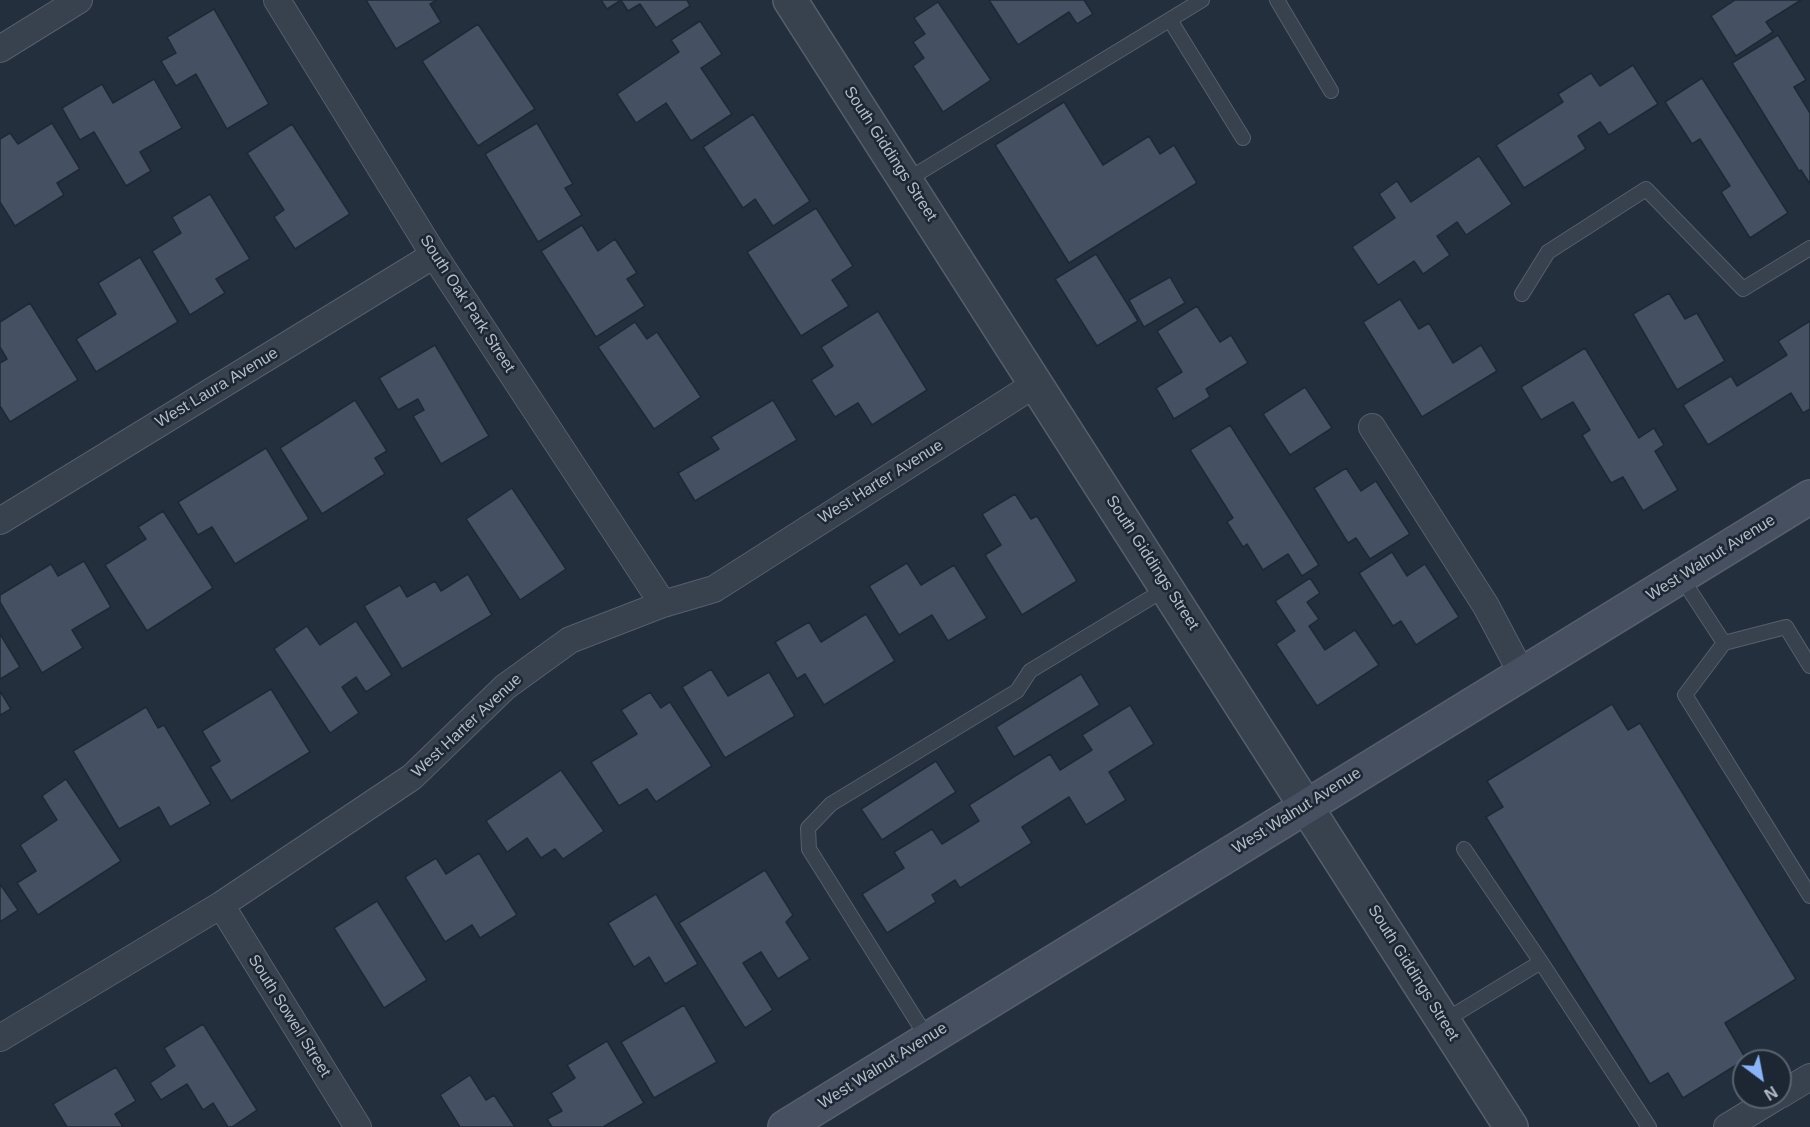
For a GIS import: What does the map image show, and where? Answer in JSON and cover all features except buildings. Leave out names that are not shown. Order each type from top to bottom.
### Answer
[{"type":"main road","name":"West Walnut Avenue","points":[[785,1127],[1810,497]]},
{"type":"street","points":[[0,49],[79,0]]},
{"type":"street","name":"South Oak Park Street","points":[[277,0],[435,255],[663,604]]},
{"type":"street","name":"South Giddings Street","points":[[792,1],[1511,1127]]},
{"type":"street","name":"West Laura Avenue","points":[[0,521],[435,255]]},
{"type":"street","name":"West Harter Avenue","points":[[0,1038],[220,905],[412,777],[505,687],[570,640],[663,604],[714,589],[1037,383]]},
{"type":"street","points":[[1372,427],[1486,606],[1522,674]]},
{"type":"street","name":"South Sowell Street","points":[[220,905],[358,1127]]},
{"type":"street","points":[[1792,1088],[1810,1077]]},
{"type":"street","points":[[1727,1127],[1757,1109]]},
{"type":"lane","points":[[907,180],[1202,0]]},
{"type":"lane","points":[[1277,0],[1331,91]]},
{"type":"lane","points":[[1170,20],[1243,138]]},
{"type":"lane","points":[[1522,294],[1548,252],[1646,189],[1743,289],[1810,248]]},
{"type":"lane","points":[[1681,577],[1724,643]]},
{"type":"lane","points":[[928,1039],[809,849],[808,828],[831,804],[1017,691],[1030,671],[1167,588]]},
{"type":"lane","points":[[1810,666],[1786,627],[1724,643],[1685,695],[1810,896]]},
{"type":"lane","points":[[1464,849],[1649,1127]]},
{"type":"lane","points":[[1444,1021],[1541,962]]}]
